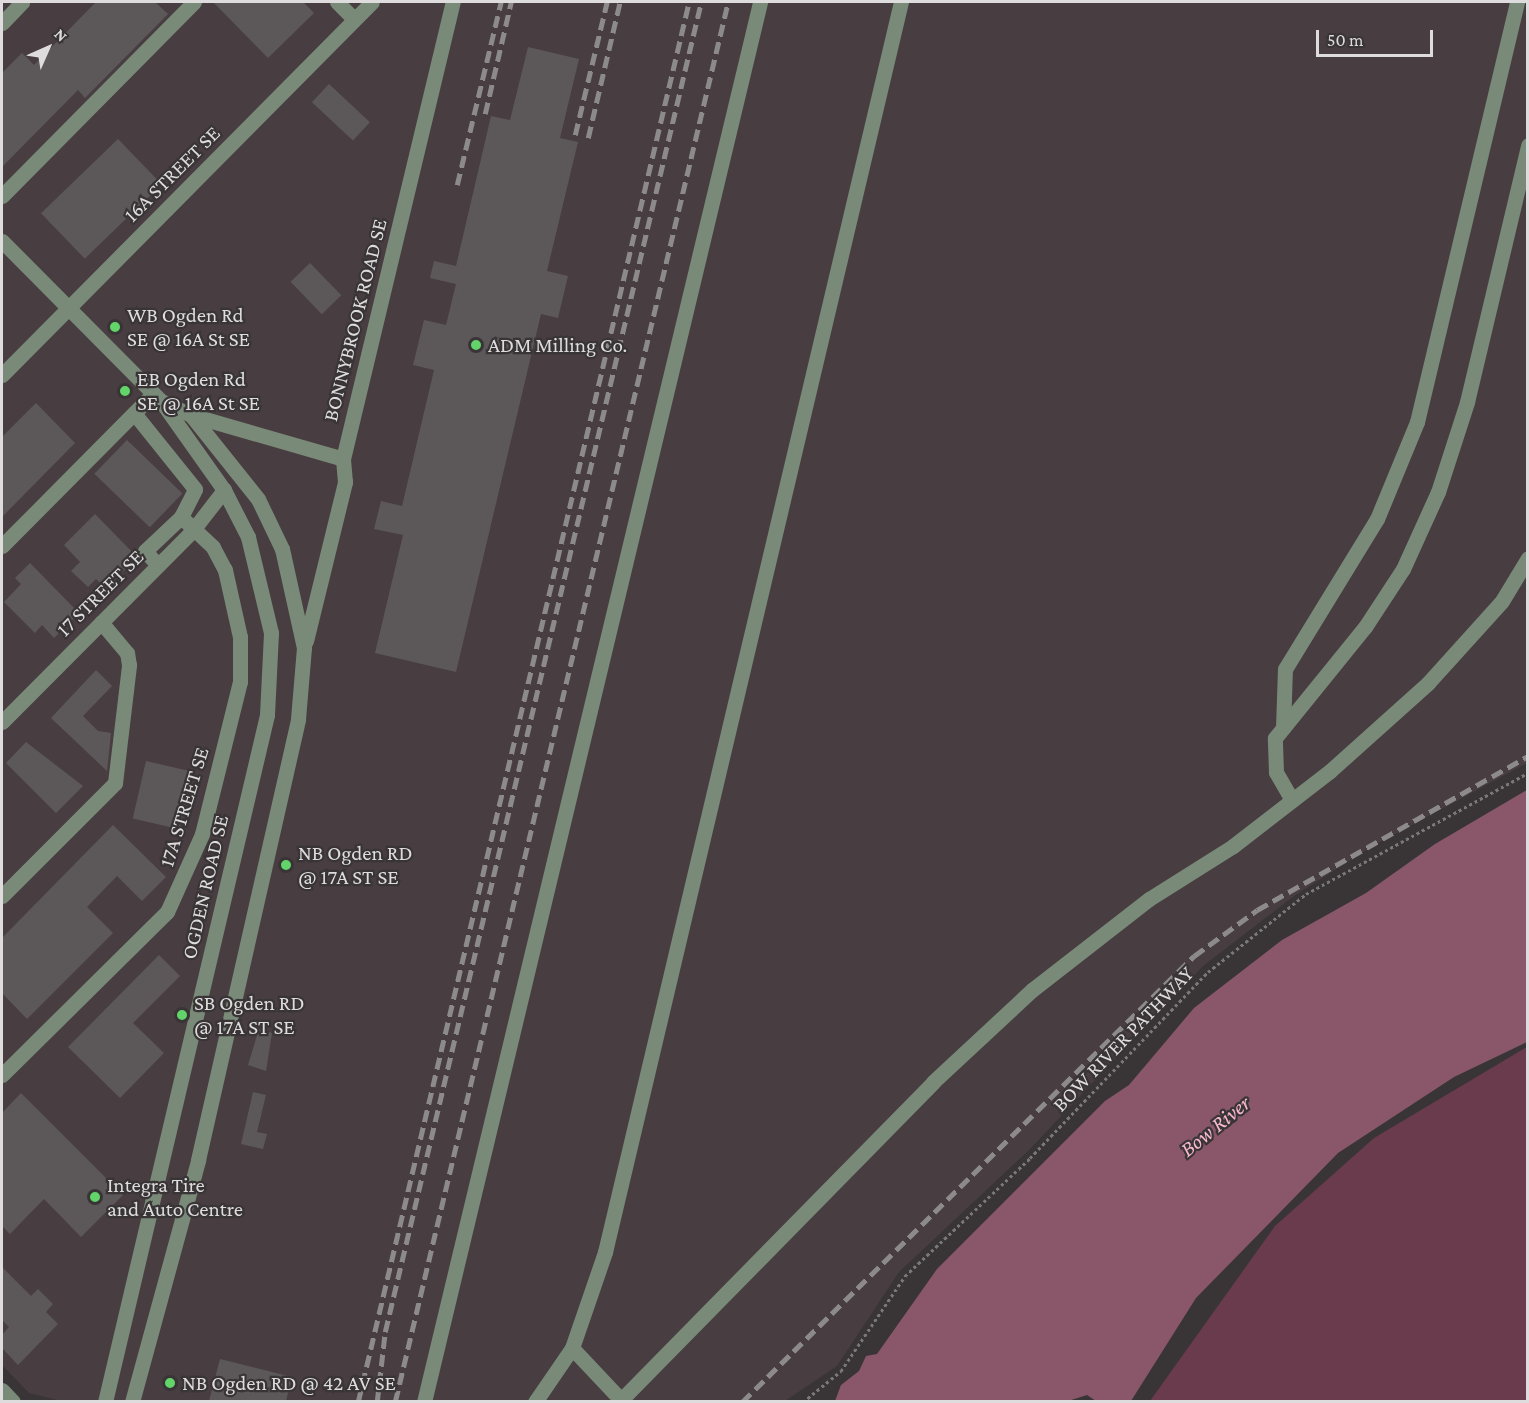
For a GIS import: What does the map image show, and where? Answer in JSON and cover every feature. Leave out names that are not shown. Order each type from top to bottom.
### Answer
[{"type":"street","points":[[2,23],[22,2]]},
{"type":"street","points":[[2,196],[194,2]]},
{"type":"street","points":[[337,2],[354,19]]},
{"type":"street","name":"16A STREET SE","points":[[2,375],[372,2]]},
{"type":"street","name":"BONNYBROOK ROAD SE","points":[[304,648],[345,482],[343,459],[453,2]]},
{"type":"street","points":[[424,1401],[760,2]]},
{"type":"street","points":[[535,1401],[572,1348],[605,1252],[901,2]]},
{"type":"street","points":[[1283,728],[1285,669],[1377,519],[1417,422],[1517,2]]},
{"type":"street","points":[[1293,800],[1275,772],[1275,738],[1377,608],[1402,569],[1437,492],[1467,402],[1527,146]]},
{"type":"street","name":"OGDEN ROAD SE","points":[[2,241],[157,397],[224,490],[262,583],[271,633],[267,716],[105,1401]]},
{"type":"street","points":[[2,546],[134,413],[157,397]]},
{"type":"street","name":"OGDEN ROAD SE","points":[[157,397],[190,415],[343,459]]},
{"type":"street","points":[[134,413],[195,489],[181,517],[145,551],[158,565]]},
{"type":"street","name":"OGDEN ROAD SE","points":[[132,1401],[201,1148],[298,719],[304,648],[278,539],[233,461],[190,415]]},
{"type":"street","name":"17 STREET SE","points":[[2,722],[193,530],[224,490]]},
{"type":"street","name":"17A STREET SE","points":[[2,1075],[167,912],[189,872],[240,671],[240,638],[225,570],[213,548],[181,517]]},
{"type":"street","points":[[572,1348],[620,1400],[933,1082],[1032,990],[1111,926],[1293,800],[1428,683],[1502,602],[1527,558]]},
{"type":"street","points":[[2,896],[115,783],[129,665],[127,653],[101,622]]},
{"type":"street","points":[[2,1390],[13,1401]]},
{"type":"path","name":"BOW RIVER PATHWAY","points":[[804,1401],[841,1371],[905,1276],[1030,1158],[1208,972],[1306,894],[1527,773]]},
{"type":"shaded area","points":[[2,2],[1527,2],[1527,763],[1371,847],[1294,896],[1203,966],[1030,1149],[899,1272],[837,1366],[785,1401],[62,1401],[29,1393],[2,1365]]},
{"type":"shaded area","points":[[1527,1047],[1527,1401],[1150,1401],[1275,1226],[1374,1138]]},
{"type":"water","name":"Bow River","points":[[1527,790],[1527,1042],[1454,1077],[1338,1153],[1196,1298],[1131,1401],[1096,1401],[1087,1395],[1065,1402],[835,1401],[841,1385],[859,1371],[866,1356],[877,1354],[937,1269],[1105,1101],[1129,1085],[1194,1008],[1282,940],[1366,893],[1435,844]]},
{"type":"building","points":[[96,2],[155,2],[168,14],[85,98],[78,90],[2,167],[2,73],[22,53],[34,65]]},
{"type":"building","points":[[213,2],[303,2],[314,13],[268,58]]},
{"type":"building","name":"ADM Milling Co.","points":[[528,47],[579,59],[560,138],[578,142],[547,271],[568,276],[558,318],[541,314],[456,672],[375,653],[403,535],[374,529],[381,501],[402,506],[434,370],[413,365],[424,320],[446,325],[456,284],[430,278],[434,261],[456,266],[491,116],[510,120]]},
{"type":"building","points":[[329,84],[370,122],[353,140],[312,102]]},
{"type":"building","points":[[118,139],[162,184],[85,259],[41,213]]},
{"type":"building","points":[[310,263],[341,295],[322,314],[291,282]]},
{"type":"building","points":[[36,403],[75,443],[2,517],[2,437]]},
{"type":"building","points":[[127,440],[182,493],[150,527],[94,474]]},
{"type":"building","points":[[95,514],[137,557],[106,589],[96,579],[88,587],[71,571],[80,562],[64,545]]},
{"type":"building","points":[[30,563],[79,613],[54,638],[42,625],[35,633],[4,602],[21,584],[15,578]]},
{"type":"building","points":[[96,670],[112,686],[83,716],[98,731],[111,733],[107,771],[51,718]]},
{"type":"building","points":[[26,742],[83,786],[56,813],[6,763]]},
{"type":"building","points":[[146,761],[193,772],[179,829],[133,818]]},
{"type":"building","points":[[113,825],[166,877],[142,901],[117,876],[87,907],[113,933],[27,1019],[2,993],[2,938]]},
{"type":"building","points":[[159,955],[180,976],[133,1023],[164,1053],[120,1098],[68,1047]]},
{"type":"building","points":[[259,1029],[272,1033],[266,1071],[248,1065]]},
{"type":"building","points":[[253,1092],[266,1095],[257,1132],[267,1134],[263,1149],[241,1144]]},
{"type":"building","points":[[21,1093],[123,1195],[81,1237],[44,1199],[10,1234],[2,1226],[2,1113]]},
{"type":"building","points":[[2,1267],[31,1296],[38,1289],[53,1304],[46,1312],[58,1324],[18,1365],[2,1348],[2,1335],[9,1327],[2,1320]]},
{"type":"building","points":[[220,1359],[292,1377],[286,1401],[209,1401]]},
{"type":"railway","points":[[457,185],[501,2]]},
{"type":"railway","points":[[485,114],[511,2]]},
{"type":"railway","points":[[575,135],[607,2]]},
{"type":"railway","points":[[588,138],[620,2]]},
{"type":"railway","points":[[358,1402],[689,2]]},
{"type":"railway","points":[[377,1402],[385,1332],[701,2]]},
{"type":"railway","points":[[395,1402],[728,2]]},
{"type":"railway","points":[[742,1402],[1194,956],[1257,910],[1528,756]]},
{"type":"place","name":"WB Ogden Rd SE @ 16A St SE","points":[[115,327]]},
{"type":"place","name":"ADM Milling Co.","points":[[476,345]]},
{"type":"place","name":"EB Ogden Rd SE @ 16A St SE","points":[[125,391]]},
{"type":"place","name":"NB Ogden RD @ 17A ST SE","points":[[286,865]]},
{"type":"place","name":"SB Ogden RD @ 17A ST SE","points":[[182,1015]]},
{"type":"place","name":"Integra Tire and Auto Centre","points":[[95,1197]]},
{"type":"place","name":"NB Ogden RD @ 42 AV SE","points":[[170,1383]]}]
